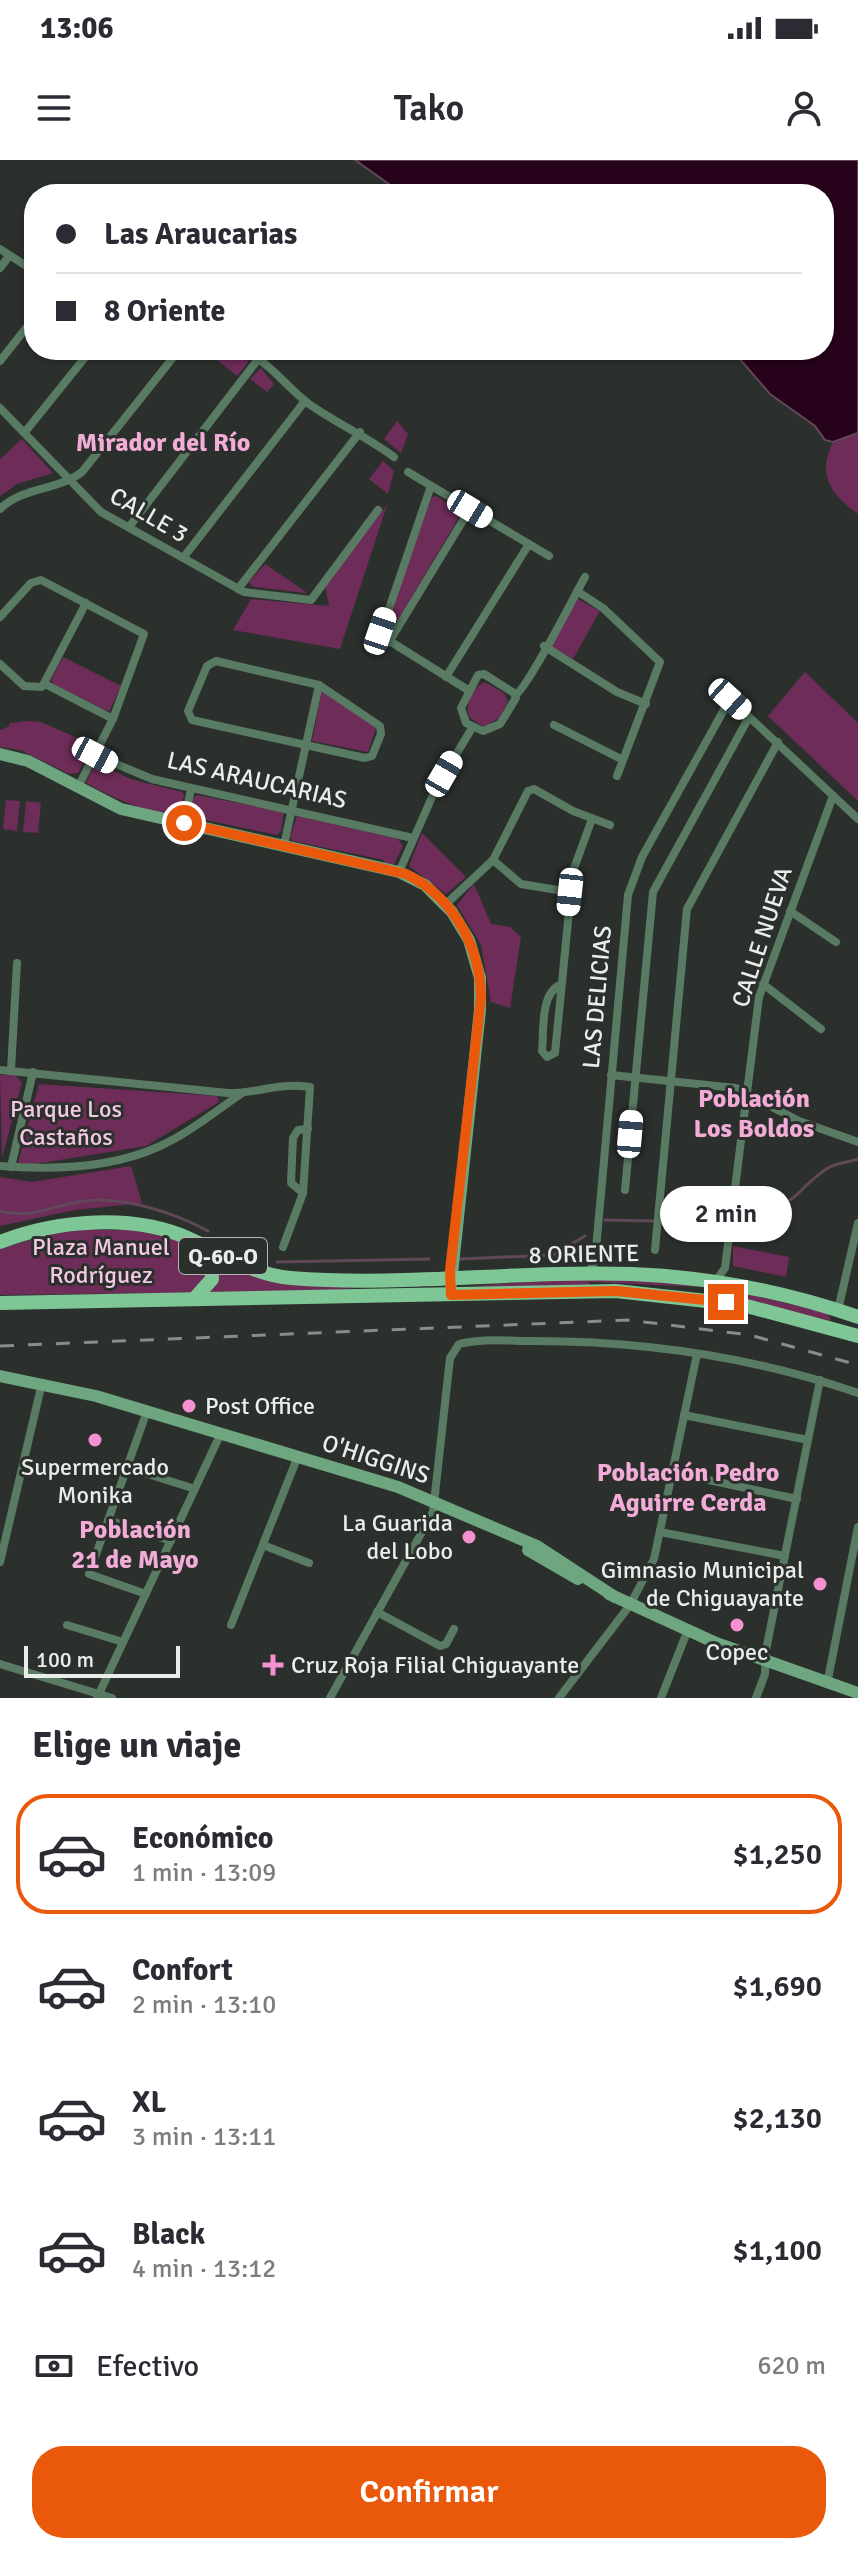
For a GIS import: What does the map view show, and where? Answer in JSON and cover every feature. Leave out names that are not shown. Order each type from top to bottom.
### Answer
[{"type":"main road","points":[[0,754],[21,758],[121,809],[399,872],[425,885],[446,904],[472,948],[481,997],[450,1279],[451,1295]]},
{"type":"main road","name":"Q-60-O","points":[[0,1242],[46,1229],[123,1224],[168,1230],[243,1266],[279,1276],[450,1279]]},
{"type":"main road","points":[[196,1297],[212,1279],[211,1250]]},
{"type":"main road","name":"8 ORIENTE","points":[[450,1279],[588,1274],[715,1282],[858,1317]]},
{"type":"main road","points":[[694,1297],[710,1289],[715,1282]]},
{"type":"main road","name":"8 ORIENTE","points":[[451,1295],[598,1291],[694,1297],[772,1311],[853,1334]]},
{"type":"main road","name":"Q-60-O","points":[[0,1303],[196,1297],[451,1295]]},
{"type":"main road","points":[[838,1310],[853,1334]]},
{"type":"main road","name":"O'HIGGINS","points":[[0,1376],[42,1382],[147,1411],[435,1501],[551,1554],[615,1597],[687,1632],[849,1695]]},
{"type":"street","points":[[0,249],[24,265]]},
{"type":"street","points":[[0,268],[9,256]]},
{"type":"street","points":[[0,361],[24,331]]},
{"type":"street","points":[[25,432],[83,360]]},
{"type":"street","points":[[0,509],[23,492],[69,480],[93,461],[171,360]]},
{"type":"street","points":[[129,527],[257,360]]},
{"type":"street","points":[[261,360],[305,401],[360,432],[394,457]]},
{"type":"street","points":[[183,558],[305,401]]},
{"type":"street","name":"CALLE 3","points":[[0,408],[94,507],[238,589],[261,597],[311,600],[378,510]]},
{"type":"street","points":[[238,589],[360,432]]},
{"type":"street","points":[[408,472],[549,556]]},
{"type":"street","points":[[431,486],[380,631],[389,642],[468,690]]},
{"type":"street","points":[[389,642],[470,509]]},
{"type":"street","points":[[446,677],[529,544]]},
{"type":"street","points":[[515,695],[482,673],[468,690],[461,708],[472,728],[483,731],[497,727],[515,695],[527,684],[544,646],[585,577]]},
{"type":"street","points":[[0,617],[37,580],[144,634],[113,719],[78,787]]},
{"type":"street","points":[[577,591],[603,608],[659,658],[660,669],[617,776]]},
{"type":"street","points":[[45,684],[86,603]]},
{"type":"street","points":[[544,646],[617,692],[646,704]]},
{"type":"street","points":[[213,661],[319,685],[377,724],[381,734],[368,758],[306,745],[194,721],[188,711],[207,666],[213,661]]},
{"type":"street","points":[[0,664],[28,688],[45,684],[113,719]]},
{"type":"street","points":[[284,845],[319,685]]},
{"type":"street","name":"LAS DELICIAS","points":[[588,1274],[595,1260],[625,910],[632,881],[730,699],[749,717]]},
{"type":"street","points":[[625,1190],[653,892],[749,717],[858,819]]},
{"type":"street","points":[[554,725],[623,760]]},
{"type":"street","points":[[399,872],[436,788],[472,728]]},
{"type":"street","points":[[655,1250],[684,932],[690,899],[778,742]]},
{"type":"street","name":"LAS ARAUCARIAS","points":[[95,755],[132,773],[191,789],[413,838]]},
{"type":"street","points":[[184,823],[191,789]]},
{"type":"street","points":[[446,904],[493,860],[530,789],[610,825]]},
{"type":"street","name":"CALLE NUEVA","points":[[715,1282],[725,1268],[746,1091],[763,984],[833,796]]},
{"type":"street","points":[[560,985],[552,989],[547,997],[542,1051],[547,1057],[555,1053],[573,871],[592,819]]},
{"type":"street","points":[[493,860],[521,884],[570,892]]},
{"type":"street","points":[[790,911],[836,942]]},
{"type":"street","points":[[11,1070],[17,963]]},
{"type":"street","points":[[763,984],[821,1029]]},
{"type":"street","points":[[0,1070],[243,1094]]},
{"type":"street","points":[[11,1167],[33,1072]]},
{"type":"street","points":[[611,1075],[746,1091],[799,1121],[858,1142]]},
{"type":"street","points":[[0,1166],[56,1168],[148,1151],[181,1135],[243,1094],[277,1085],[310,1087],[303,1193],[283,1247]]},
{"type":"street","points":[[303,1193],[291,1183],[293,1138],[298,1130],[308,1129]]},
{"type":"street","points":[[838,1310],[858,1223]]},
{"type":"street","points":[[330,1698],[427,1525],[435,1501],[450,1358],[455,1348],[466,1343],[567,1341],[697,1354],[820,1380],[858,1393]]},
{"type":"street","points":[[559,1698],[630,1605],[654,1559],[697,1354]]},
{"type":"street","points":[[756,1698],[766,1662],[820,1380]]},
{"type":"street","points":[[0,1562],[42,1382]]},
{"type":"street","points":[[146,1594],[89,1574],[147,1411]]},
{"type":"street","points":[[684,1415],[808,1440]]},
{"type":"street","points":[[98,1696],[221,1433]]},
{"type":"street","points":[[231,1625],[298,1456]]},
{"type":"street","points":[[126,1467],[195,1489]]},
{"type":"street","points":[[671,1472],[797,1499]]},
{"type":"street","points":[[108,1520],[171,1541]]},
{"type":"street","points":[[827,1685],[858,1527]]},
{"type":"street","points":[[660,1532],[785,1556]]},
{"type":"street","points":[[263,1545],[309,1563]]},
{"type":"street","points":[[377,1612],[440,1646],[446,1644],[454,1629]]},
{"type":"street","points":[[67,1625],[123,1642]]},
{"type":"street","points":[[661,1698],[687,1632]]},
{"type":"street","points":[[0,1664],[112,1698]]},
{"type":"green space","points":[[217,360],[249,361],[237,376]]},
{"type":"green space","points":[[261,368],[274,384],[267,392],[250,379]]},
{"type":"green space","points":[[397,421],[408,434],[401,453],[384,439]]},
{"type":"green space","points":[[858,433],[858,514],[834,491],[826,474],[826,464],[833,442]]},
{"type":"green space","points":[[22,439],[53,473],[17,484],[0,496],[0,459]]},
{"type":"green space","points":[[383,461],[394,471],[388,494],[369,479]]},
{"type":"green space","points":[[436,496],[462,512],[390,633],[386,634],[384,629],[432,497]]},
{"type":"green space","points":[[387,505],[340,649],[233,630],[251,599],[329,606],[325,586]]},
{"type":"green space","points":[[265,564],[306,593],[253,587],[249,582]]},
{"type":"green space","points":[[578,599],[600,611],[573,659],[551,646]]},
{"type":"green space","points":[[63,657],[121,686],[109,712],[54,685],[51,680]]},
{"type":"green space","points":[[805,672],[858,723],[858,801],[768,716]]},
{"type":"green space","points":[[485,682],[504,693],[508,702],[499,718],[484,727],[469,717],[468,707],[473,692]]},
{"type":"green space","points":[[322,690],[376,728],[368,752],[312,741]]},
{"type":"green space","points":[[41,722],[93,745],[78,773],[69,774],[20,750],[0,747],[0,730],[10,726],[9,723]]},
{"type":"green space","points":[[96,762],[130,779],[182,792],[180,812],[145,809],[86,783]]},
{"type":"green space","points":[[197,795],[284,812],[281,831],[277,835],[191,817],[193,799]]},
{"type":"green space","points":[[6,800],[20,801],[17,831],[3,829]]},
{"type":"green space","points":[[26,801],[41,803],[38,833],[23,832]]},
{"type":"green space","points":[[297,816],[398,839],[403,846],[394,864],[383,864],[384,860],[293,841],[290,838]]},
{"type":"green space","points":[[422,833],[466,877],[446,894],[409,866]]},
{"type":"green space","points":[[474,884],[491,924],[510,927],[521,937],[510,1008],[491,1002],[481,945],[457,905]]},
{"type":"green space","name":"Parque Los Castaños","points":[[0,1075],[15,1075],[22,1083],[2,1158]]},
{"type":"green space","name":"Parque Los Castaños","points":[[39,1084],[217,1096],[219,1102],[146,1146],[35,1164],[18,1163]]},
{"type":"green space","points":[[131,1166],[142,1203],[75,1210],[0,1226],[0,1177],[32,1182]]},
{"type":"green space","name":"Plaza Manuel Rodríguez","points":[[83,1230],[130,1230],[179,1239],[225,1263],[365,1287],[324,1291],[0,1295],[0,1249],[46,1235]]},
{"type":"green space","points":[[733,1246],[789,1257],[786,1277],[733,1266]]},
{"type":"green space","points":[[566,1279],[643,1279],[701,1287],[590,1282],[589,1286],[469,1286]]},
{"type":"green space","points":[[722,1288],[828,1313],[831,1321],[717,1296]]},
{"type":"shaded area","points":[[355,160],[858,160],[858,433],[833,442],[825,440],[815,426],[770,394],[741,360],[834,360],[834,184],[389,184]]},
{"type":"waterway","points":[[742,1202],[760,1205],[784,1203],[828,1168],[858,1159]]},
{"type":"waterway","points":[[0,1211],[21,1214],[78,1202],[110,1200],[162,1211],[208,1231]]},
{"type":"waterway","points":[[662,1217],[726,1201]]},
{"type":"waterway","points":[[605,1220],[654,1221]]},
{"type":"waterway","points":[[460,1259],[553,1255],[585,1236]]},
{"type":"waterway","points":[[277,1262],[429,1259]]},
{"type":"railway","points":[[0,1346],[628,1320],[750,1335],[858,1365]]},
{"type":"place","name":"Post Office","points":[[189,1406]]},
{"type":"place","name":"Supermercado Monika","points":[[95,1440]]},
{"type":"place","name":"La Guarida del Lobo","points":[[469,1537]]},
{"type":"place","name":"Gimnasio Municipal de Chiguayante","points":[[820,1584]]},
{"type":"place","name":"Copec","points":[[737,1625]]},
{"type":"place","name":"Cruz Roja Filial Chiguayante","points":[[273,1665]]},
{"type":"district","name":"Mirador del Río","points":[[163,442]]},
{"type":"district","name":"Población Los Boldos","points":[[754,1113]]},
{"type":"district","name":"Población Pedro Aguirre Cerda","points":[[688,1487]]},
{"type":"district","name":"Población 21 de Mayo","points":[[135,1544]]},
{"type":"route","points":[[184,823],[406,874],[437,895],[464,931],[478,968],[481,997],[450,1270],[451,1295],[616,1291],[726,1302]]}]
